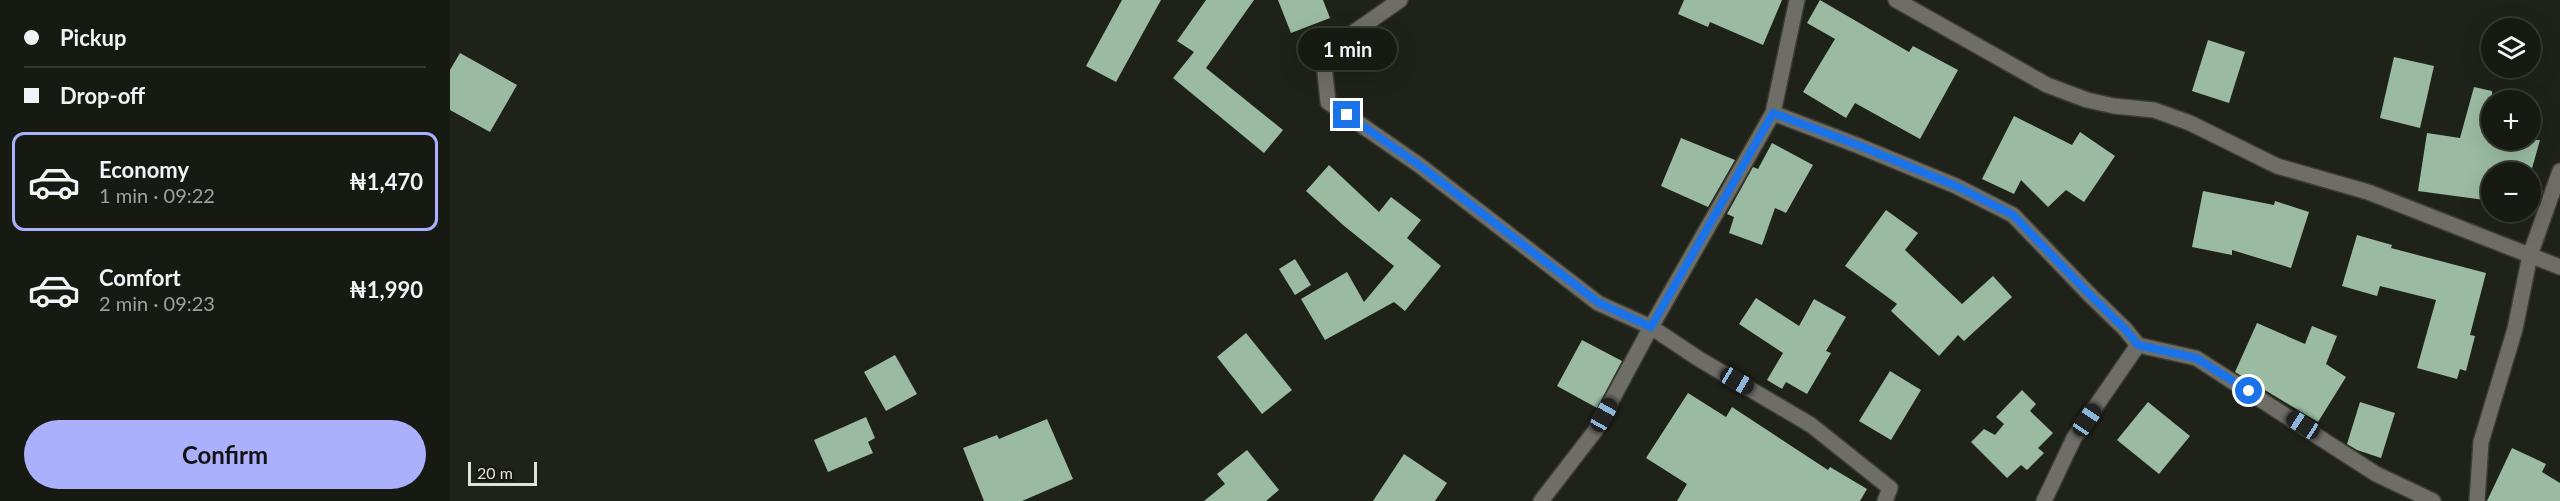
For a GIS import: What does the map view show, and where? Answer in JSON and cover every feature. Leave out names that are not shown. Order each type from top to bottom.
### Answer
[{"type":"street","points":[[1400,0],[1323,54],[1328,102],[1419,165],[1599,303],[1651,327],[1699,359],[1811,425],[1890,488],[1885,501]]},
{"type":"street","points":[[1542,501],[1595,431],[1651,327],[1773,113],[1797,0]]},
{"type":"street","points":[[1896,0],[2047,85],[2086,100],[2114,106],[2154,110],[2190,123],[2277,166],[2368,192],[2560,267]]},
{"type":"street","points":[[1773,113],[1956,186],[2013,215],[2138,345],[2196,358],[2376,474],[2433,501]]},
{"type":"street","points":[[2477,501],[2481,442],[2515,329],[2530,255],[2560,171]]},
{"type":"street","points":[[2044,501],[2074,438],[2138,345]]},
{"type":"building","points":[[1122,0],[1161,0],[1116,82],[1086,66]]},
{"type":"building","points":[[1206,0],[1254,0],[1206,68],[1283,130],[1264,153],[1173,78],[1194,52],[1177,41]]},
{"type":"building","points":[[1278,0],[1323,0],[1330,18],[1291,33]]},
{"type":"building","points":[[1684,0],[1782,0],[1763,45],[1710,22],[1708,27],[1678,14]]},
{"type":"building","points":[[1820,0],[1909,52],[1913,46],[1958,70],[1920,139],[1855,103],[1846,118],[1803,92],[1835,39],[1807,23]]},
{"type":"building","points":[[2208,40],[2245,52],[2229,103],[2192,91]]},
{"type":"building","points":[[460,53],[517,85],[490,132],[450,110],[450,70]]},
{"type":"building","points":[[2394,57],[2434,66],[2420,128],[2380,118]]},
{"type":"building","points":[[2474,87],[2488,90],[2481,90],[2481,150],[2537,150],[2534,162],[2481,162],[2481,200],[2418,191],[2427,133],[2460,138]]},
{"type":"building","points":[[2014,116],[2072,145],[2080,132],[2115,156],[2084,202],[2066,190],[2048,207],[2021,180],[2014,194],[1982,179]]},
{"type":"building","points":[[1681,138],[1735,160],[1708,207],[1661,186]]},
{"type":"building","points":[[1772,143],[1813,165],[1786,213],[1775,208],[1762,245],[1729,233],[1734,217],[1727,214],[1753,167],[1758,169]]},
{"type":"building","points":[[1329,165],[1379,212],[1391,197],[1421,220],[1407,238],[1441,266],[1405,311],[1394,302],[1325,340],[1301,299],[1347,272],[1364,302],[1394,266],[1343,225],[1306,191]]},
{"type":"building","points":[[2203,191],[2274,205],[2275,201],[2309,212],[2291,268],[2232,250],[2232,255],[2192,247]]},
{"type":"building","points":[[1886,210],[1918,233],[1905,250],[1962,304],[1993,276],[2012,297],[1964,341],[1958,335],[1939,356],[1891,311],[1897,304],[1845,266]]},
{"type":"building","points":[[2357,235],[2392,245],[2391,248],[2486,273],[2470,335],[2475,336],[2466,371],[2460,369],[2457,379],[2417,368],[2436,300],[2380,286],[2377,296],[2342,286]]},
{"type":"building","points":[[1295,259],[1311,285],[1295,295],[1279,269]]},
{"type":"building","points":[[1756,298],[1799,326],[1814,299],[1846,317],[1826,351],[1831,353],[1807,394],[1786,382],[1782,389],[1767,380],[1783,353],[1739,324]]},
{"type":"building","points":[[2257,323],[2305,344],[2312,326],[2337,336],[2326,364],[2346,377],[2318,422],[2235,372]]},
{"type":"building","points":[[1246,333],[1292,390],[1262,414],[1217,357]]},
{"type":"building","points":[[1582,340],[1622,361],[1597,408],[1557,386]]},
{"type":"building","points":[[895,355],[917,394],[886,411],[864,372]]},
{"type":"building","points":[[1890,371],[1921,390],[1891,440],[1859,421]]},
{"type":"building","points":[[2022,390],[2036,404],[2030,411],[2053,433],[2038,448],[2044,453],[2027,470],[2021,465],[2007,478],[1971,442],[1984,429],[1995,435],[2004,424],[1996,417]]},
{"type":"building","points":[[1688,393],[1726,417],[1732,407],[1828,470],[1830,467],[1867,489],[1860,501],[1677,501],[1687,484],[1646,458]]},
{"type":"building","points":[[2148,402],[2190,436],[2159,474],[2117,440]]},
{"type":"building","points":[[2360,402],[2395,413],[2381,458],[2347,444]]},
{"type":"building","points":[[866,417],[875,438],[868,442],[873,453],[828,472],[814,440]]},
{"type":"building","points":[[1047,419],[1073,479],[1022,501],[984,501],[963,448],[997,435],[999,439]]},
{"type":"building","points":[[2512,448],[2546,464],[2542,472],[2560,483],[2560,501],[2487,501]]},
{"type":"building","points":[[1247,450],[1279,490],[1266,501],[1204,501],[1225,484],[1217,474]]},
{"type":"building","points":[[1404,454],[1447,483],[1435,501],[1373,501]]},
{"type":"route","points":[[1347,115],[1419,165],[1599,303],[1651,327],[1773,113],[1956,186],[2013,215],[2138,345],[2196,358],[2249,391]]}]
